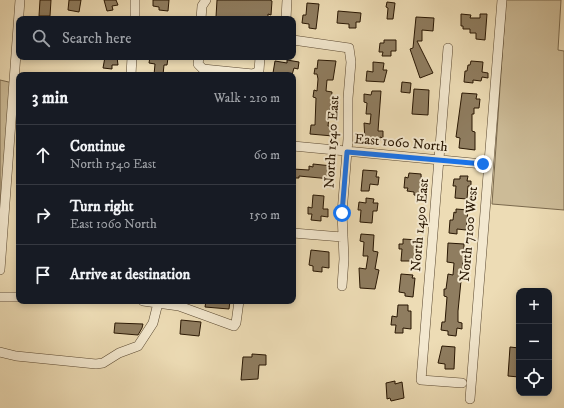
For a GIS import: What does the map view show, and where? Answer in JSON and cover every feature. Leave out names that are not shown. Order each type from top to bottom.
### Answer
[{"type":"street","points":[[19,16],[20,0]]},
{"type":"street","points":[[135,16],[136,0]]},
{"type":"street","points":[[201,16],[202,6],[206,0]]},
{"type":"street","points":[[286,16],[287,0]]},
{"type":"street","name":"North 7100 West","points":[[470,399],[502,0]]},
{"type":"street","name":"North 1540 East","points":[[296,40],[349,48],[351,62],[348,98],[347,152],[342,213],[344,259],[342,286]]},
{"type":"street","name":"North 1490 East","points":[[448,48],[421,380],[462,383]]},
{"type":"street","points":[[17,60],[17,72]]},
{"type":"street","points":[[131,72],[132,60]]},
{"type":"street","points":[[199,60],[198,64],[203,70],[228,72]]},
{"type":"street","points":[[257,72],[259,71],[260,60]]},
{"type":"street","points":[[0,270],[4,175],[15,111],[16,89]]},
{"type":"street","name":"East 1060 North","points":[[296,146],[483,164]]},
{"type":"street","points":[[296,233],[342,237]]},
{"type":"street","points":[[0,297],[16,297]]},
{"type":"street","points":[[0,352],[16,356],[96,364],[103,363],[118,353],[138,346],[153,323],[158,304]]},
{"type":"street","points":[[165,304],[179,306],[234,326],[236,323],[239,304]]},
{"type":"shaded area","points":[[506,0],[561,0],[558,50],[564,51],[564,210],[492,204]]},
{"type":"shaded area","points":[[0,80],[13,83],[0,217]]},
{"type":"building","points":[[40,0],[51,0],[50,16],[39,16]]},
{"type":"building","points":[[69,0],[81,0],[79,12],[68,10]]},
{"type":"building","points":[[104,0],[116,0],[118,5],[112,6],[113,10],[107,11]]},
{"type":"building","points":[[153,0],[169,0],[168,11],[159,10],[159,7],[153,6]]},
{"type":"building","points":[[217,0],[272,1],[271,15],[268,14],[268,16],[216,16]]},
{"type":"building","points":[[387,2],[395,3],[393,19],[387,19]]},
{"type":"building","points":[[307,3],[319,4],[316,29],[309,28],[309,24],[302,23],[303,15],[306,15]]},
{"type":"building","points":[[338,11],[361,13],[360,22],[356,22],[356,28],[349,28],[349,24],[337,23]]},
{"type":"building","points":[[461,14],[471,15],[470,18],[480,18],[480,14],[487,14],[485,40],[476,39],[476,33],[470,33],[470,29],[463,29],[463,26],[461,26]]},
{"type":"building","points":[[416,17],[434,18],[433,31],[422,30],[422,41],[417,41],[433,73],[420,78],[410,49],[413,48]]},
{"type":"building","points":[[384,40],[396,40],[396,51],[391,51],[391,56],[382,56],[383,52],[379,52],[380,43],[384,43]]},
{"type":"building","points":[[104,60],[117,60],[118,65],[112,65],[112,69],[103,68]]},
{"type":"building","points":[[150,60],[168,60],[167,65],[164,65],[163,72],[154,72],[155,64],[149,63]]},
{"type":"building","points":[[287,60],[299,62],[298,69],[294,68],[293,72],[273,72],[275,61],[287,63]]},
{"type":"building","points":[[318,60],[336,61],[333,80],[327,80],[326,91],[332,92],[328,126],[333,126],[333,136],[310,134],[311,125],[315,125],[316,98],[313,97],[314,90],[317,91],[318,79],[317,74],[314,74],[315,68],[317,69]]},
{"type":"building","points":[[471,61],[483,62],[482,72],[488,73],[488,78],[482,77],[481,81],[473,80],[473,83],[464,82],[465,71],[467,71],[468,65],[470,65]]},
{"type":"building","points":[[373,62],[384,63],[383,70],[387,70],[384,82],[366,81],[367,71],[373,72]]},
{"type":"building","points":[[402,82],[411,83],[410,93],[401,92]]},
{"type":"building","points":[[414,89],[429,90],[428,115],[412,114]]},
{"type":"building","points":[[372,91],[381,91],[378,131],[383,131],[383,138],[380,137],[380,141],[365,140],[364,123],[370,124],[371,114],[366,114],[367,103],[364,102],[364,94],[371,95]]},
{"type":"building","points":[[462,93],[477,94],[476,99],[480,99],[479,108],[474,108],[474,114],[472,114],[472,131],[475,132],[475,150],[459,148],[460,138],[456,137]]},
{"type":"building","points":[[313,164],[332,166],[331,179],[299,176],[299,178],[296,178],[296,169],[309,170],[309,166],[313,167]]},
{"type":"building","points":[[363,170],[377,171],[376,177],[379,177],[378,185],[370,184],[369,191],[361,191]]},
{"type":"building","points":[[409,173],[421,174],[422,196],[414,195],[414,192],[407,191],[408,188],[404,188],[405,177],[408,178]]},
{"type":"building","points":[[460,176],[468,176],[467,181],[471,181],[471,186],[468,186],[467,199],[455,198],[456,186],[453,186],[454,179],[460,179]]},
{"type":"building","points":[[313,195],[324,196],[323,209],[328,209],[328,217],[321,216],[321,221],[311,220],[312,214],[308,214],[308,207],[312,208]]},
{"type":"building","points":[[366,198],[374,199],[373,203],[378,203],[377,211],[373,211],[372,223],[360,222],[361,210],[358,210],[359,202],[366,203]]},
{"type":"building","points":[[456,209],[468,210],[466,230],[457,229],[457,234],[449,233],[450,220],[453,220]]},
{"type":"building","points":[[361,234],[374,235],[373,251],[378,252],[375,269],[379,270],[375,289],[360,288],[359,268],[366,269],[368,256],[363,256],[364,242],[360,241]]},
{"type":"building","points":[[403,239],[418,240],[415,261],[401,261],[402,249],[399,249],[399,244],[403,244]]},
{"type":"building","points":[[448,243],[464,244],[464,256],[466,256],[466,261],[463,261],[458,311],[458,322],[462,323],[462,329],[457,328],[456,336],[448,335],[448,331],[441,330],[442,322],[445,322],[447,297],[444,296],[444,289],[446,289],[448,274],[453,275],[454,263],[447,262]]},
{"type":"building","points":[[311,250],[329,252],[329,268],[322,267],[322,272],[313,271],[313,266],[309,265]]},
{"type":"building","points":[[401,274],[413,275],[412,278],[415,278],[413,297],[405,296],[405,293],[399,292]]},
{"type":"building","points":[[206,304],[230,304],[229,309],[205,307]]},
{"type":"building","points":[[398,305],[408,305],[408,311],[411,311],[411,329],[403,328],[403,333],[395,333],[396,325],[391,325],[392,316],[397,317]]},
{"type":"building","points":[[181,320],[201,322],[199,336],[180,334]]},
{"type":"building","points":[[115,323],[143,324],[138,335],[114,333]]},
{"type":"building","points":[[442,346],[455,347],[454,369],[445,369],[445,364],[438,363]]},
{"type":"building","points":[[510,347],[516,348],[516,377],[508,376]]},
{"type":"building","points":[[252,354],[266,355],[266,365],[259,365],[258,379],[241,380],[243,357],[252,357]]},
{"type":"building","points":[[395,381],[395,384],[402,382],[404,398],[391,401],[390,398],[387,399],[386,383]]},
{"type":"route","points":[[342,213],[347,152],[483,164]]}]
